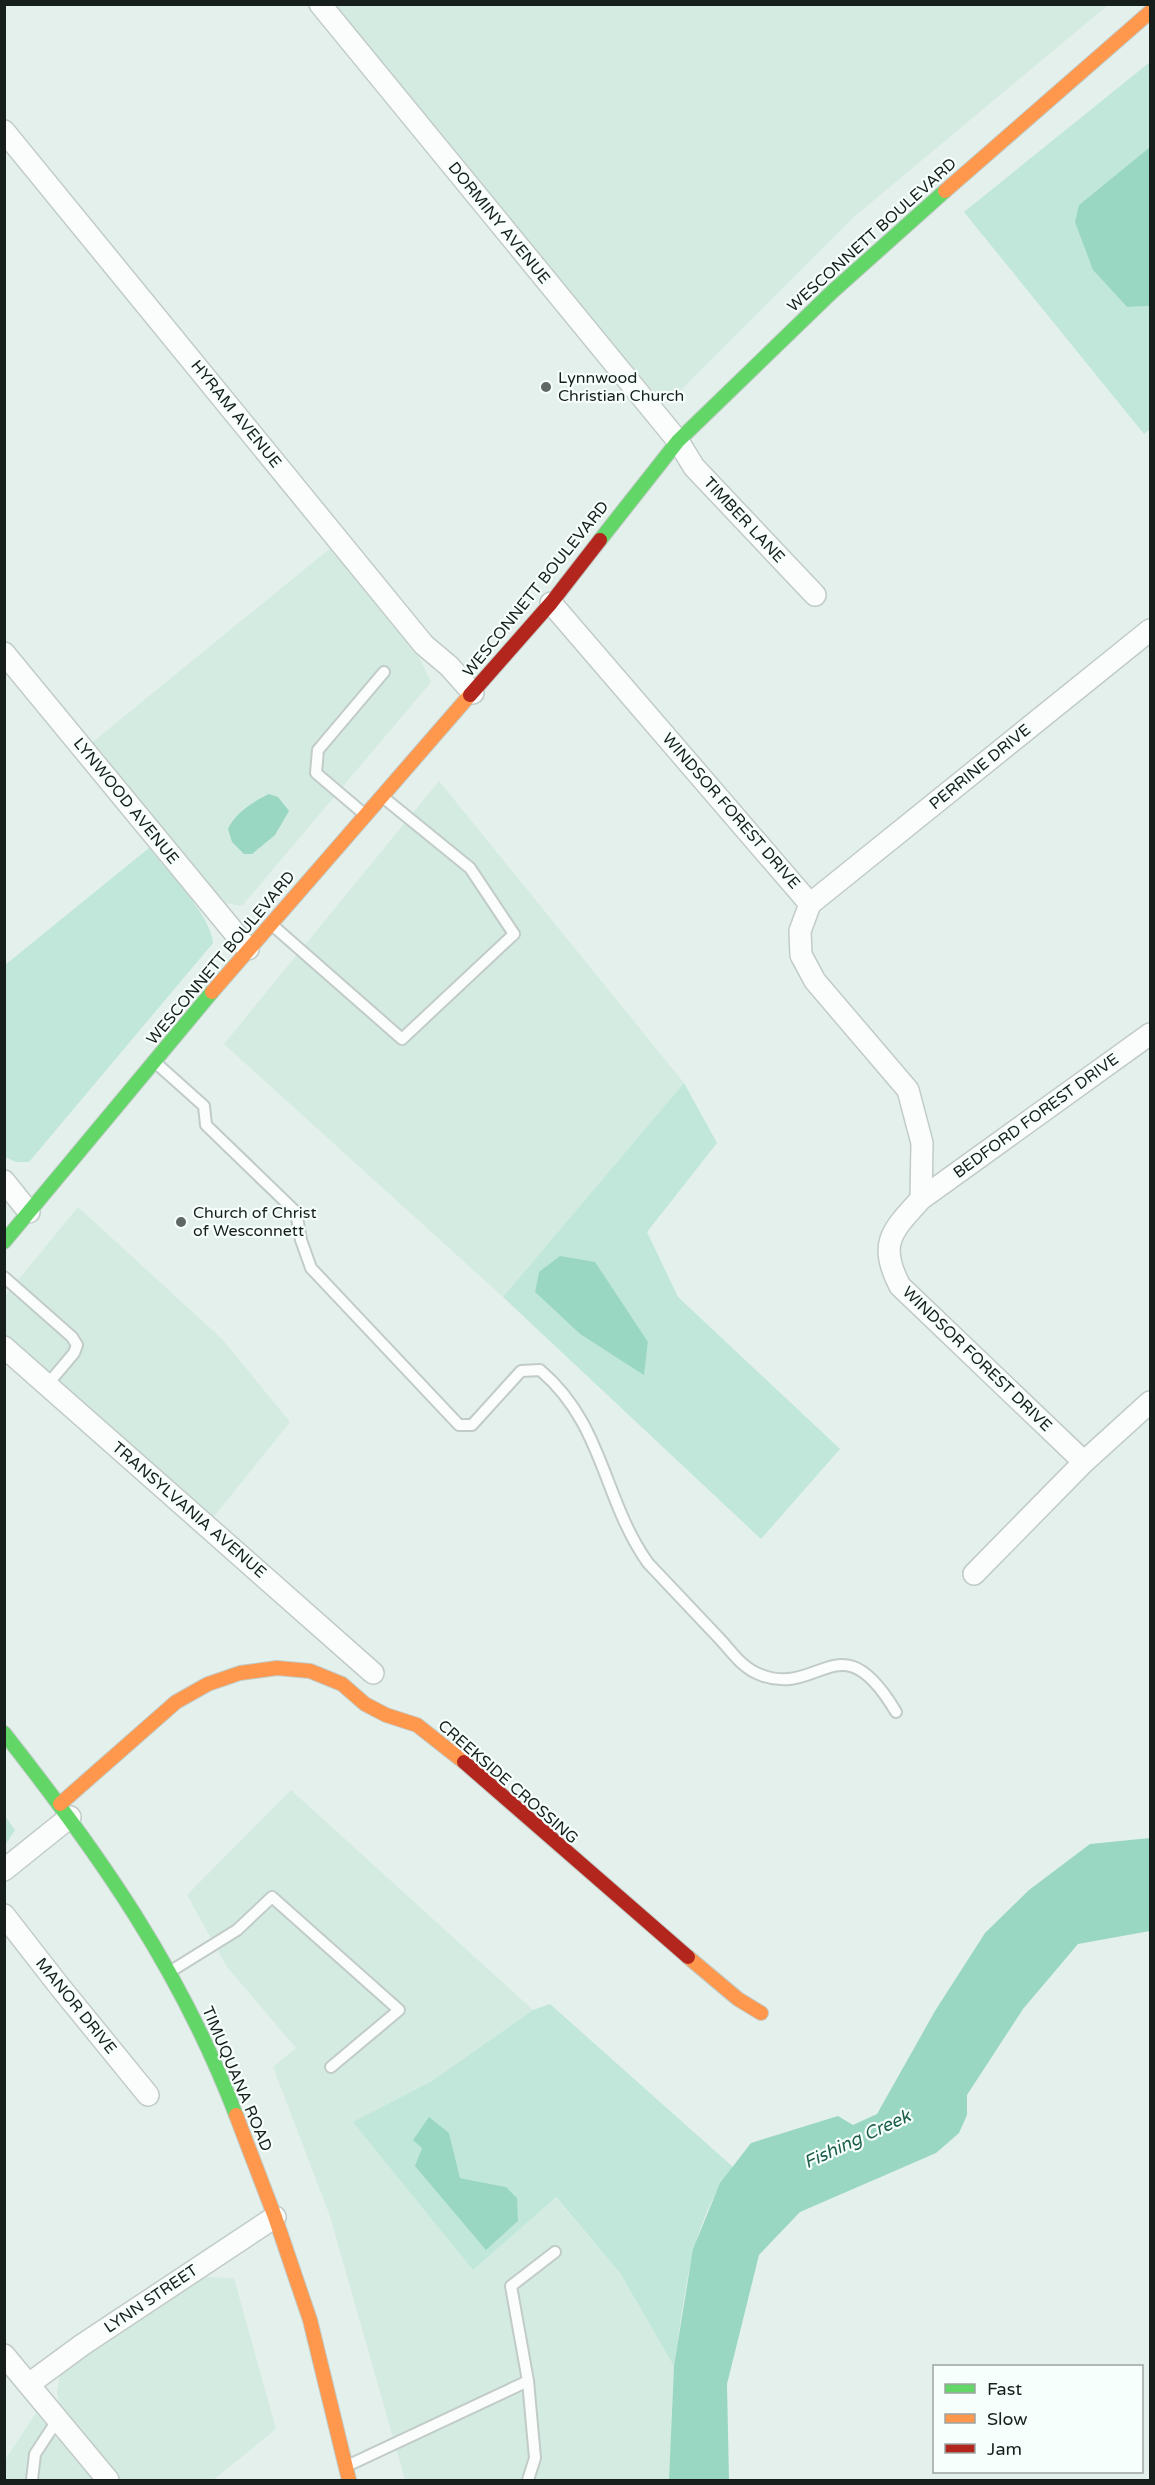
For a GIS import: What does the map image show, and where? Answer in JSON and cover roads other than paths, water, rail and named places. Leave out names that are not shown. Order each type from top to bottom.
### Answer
[{"type":"street","name":"DORMINY AVENUE","points":[[320,4],[678,441]]},
{"type":"street","name":"WESCONNETT BOULEVARD","points":[[4,1242],[248,949],[551,603],[678,441],[832,292],[997,144],[1150,12]]},
{"type":"street","name":"HYRAM AVENUE","points":[[4,131],[424,645],[449,666],[473,693]]},
{"type":"street","name":"TIMBER LANE","points":[[678,441],[694,467],[815,595]]},
{"type":"street","name":"WINDSOR FOREST DRIVE","points":[[551,603],[810,903],[800,931],[801,955],[815,981],[908,1090],[922,1143],[921,1199],[893,1229],[890,1242],[891,1269],[900,1286],[1084,1462]]},
{"type":"street","name":"PERRINE DRIVE","points":[[810,903],[1150,630]]},
{"type":"street","name":"LYNWOOD AVENUE","points":[[4,653],[248,949]]},
{"type":"street","name":"BEDFORD FOREST DRIVE","points":[[921,1199],[1150,1034]]},
{"type":"street","points":[[4,1181],[29,1212]]},
{"type":"street","name":"TRANSYLVANIA AVENUE","points":[[4,1347],[373,1673]]},
{"type":"street","points":[[974,1574],[1084,1462],[1150,1402]]},
{"type":"street","name":"CREEKSIDE CROSSING","points":[[65,1810],[155,1719],[176,1702],[208,1684],[240,1673],[277,1668],[310,1671],[342,1684],[365,1704],[386,1715],[417,1725],[444,1745],[700,1968],[738,1999],[761,2013]]},
{"type":"street","name":"TIMUQUANA ROAD","points":[[4,1733],[65,1810],[138,1917],[170,1971],[218,2069],[275,2217],[310,2320],[348,2474]]},
{"type":"street","points":[[4,1870],[65,1810]]},
{"type":"street","name":"MANOR DRIVE","points":[[4,1915],[148,2096]]},
{"type":"street","name":"LYNN STREET","points":[[29,2384],[82,2345],[275,2217]]},
{"type":"street","points":[[5,2355],[108,2481]]},
{"type":"lane","points":[[365,815],[316,773],[318,750],[384,672]]},
{"type":"lane","points":[[271,923],[402,1039],[514,934],[470,868],[382,796]]},
{"type":"lane","points":[[154,1062],[204,1106],[206,1125],[296,1212],[301,1240],[311,1268],[459,1425],[471,1425],[521,1371],[540,1371],[559,1386],[582,1419],[609,1478],[628,1532],[638,1549],[648,1563],[736,1659],[759,1675],[779,1680],[804,1675],[832,1665],[851,1664],[869,1677],[889,1699],[896,1712]]},
{"type":"lane","points":[[4,1277],[72,1337],[77,1345],[74,1353],[46,1385]]},
{"type":"lane","points":[[170,1971],[237,1930],[272,1897],[399,2010],[330,2067]]},
{"type":"lane","points":[[528,2481],[535,2458],[528,2381],[511,2286],[555,2252]]},
{"type":"lane","points":[[348,2474],[528,2381]]},
{"type":"lane","points":[[32,2481],[35,2454],[58,2420]]},
{"type":"water","points":[[1150,147],[1150,306],[1127,307],[1093,270],[1075,222],[1079,205]]},
{"type":"water","points":[[269,794],[278,797],[289,811],[275,835],[252,854],[244,854],[232,842],[228,829],[235,818],[246,808]]},
{"type":"water","points":[[560,1256],[595,1262],[648,1342],[644,1375],[580,1334],[535,1292],[539,1272]]},
{"type":"water","name":"Fishing Creek","points":[[1150,1838],[1150,1931],[1078,1944],[1023,2009],[967,2095],[967,2115],[959,2133],[936,2153],[800,2212],[759,2255],[727,2384],[729,2480],[669,2480],[674,2366],[693,2249],[720,2183],[751,2143],[838,2116],[853,2125],[877,2114],[935,2011],[985,1933],[1029,1890],[1090,1844]]},
{"type":"water","points":[[429,2117],[449,2133],[460,2178],[506,2187],[517,2198],[518,2221],[486,2250],[415,2166],[422,2148],[413,2140]]},
{"type":"place","name":"Lynnwood Christian Church","points":[[546,387]]},
{"type":"place","name":"Church of Christ of Wesconnett","points":[[181,1222]]}]
